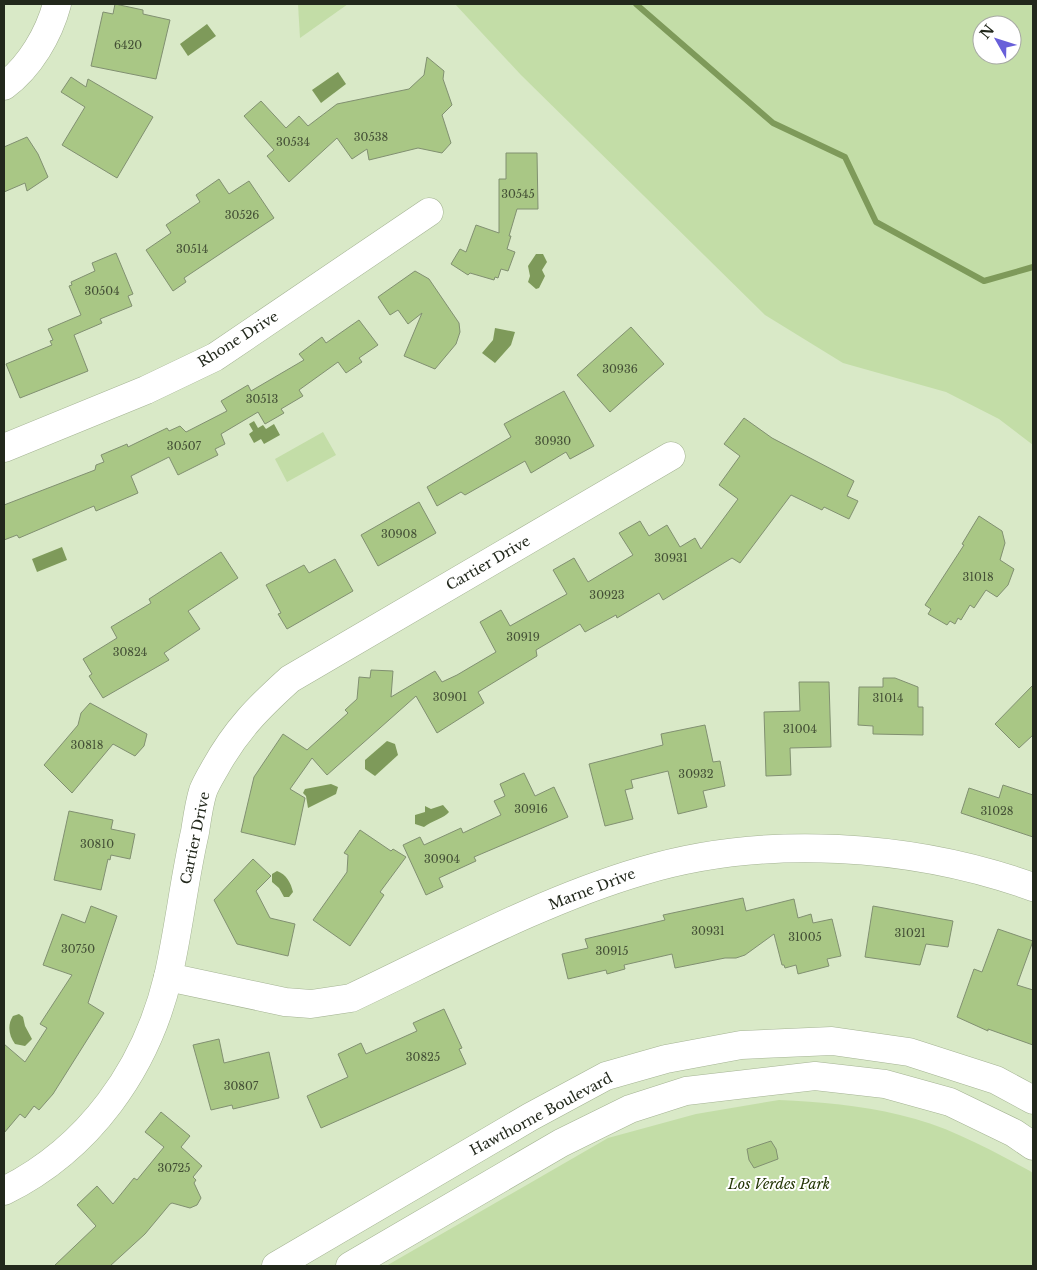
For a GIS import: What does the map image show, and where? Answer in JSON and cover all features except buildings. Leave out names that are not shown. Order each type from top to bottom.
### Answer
[{"type":"street","points":[[4,86],[32,58],[53,21],[57,4]]},
{"type":"street","name":"Rhone Drive","points":[[4,448],[146,390],[215,357],[429,212]]},
{"type":"street","name":"Cartier Drive","points":[[4,1192],[23,1182],[67,1152],[100,1118],[127,1078],[153,1028],[168,977],[203,791],[231,740],[262,704],[290,679],[671,456]]},
{"type":"street","name":"Marne Drive","points":[[168,977],[285,1002],[311,1004],[351,998],[571,895],[643,870],[706,855],[786,849],[860,849],[919,856],[1002,876],[1033,887]]},
{"type":"street","name":"Hawthorne Boulevard","points":[[276,1266],[530,1117],[606,1076],[666,1059],[741,1045],[832,1041],[910,1052],[996,1080],[1033,1100]]},
{"type":"street","points":[[732,1085],[733,1071],[745,1060],[843,1056],[864,1046]]},
{"type":"street","points":[[350,1266],[561,1143],[630,1109],[686,1091],[816,1076],[885,1084],[950,1102],[1014,1133],[1033,1146]]},
{"type":"green space","points":[[298,4],[348,4],[300,38]]},
{"type":"green space","points":[[455,4],[1033,4],[1033,445],[999,419],[946,392],[843,363],[765,315],[521,75]]},
{"type":"green space","points":[[323,432],[336,455],[287,482],[275,459]]},
{"type":"green space","name":"Los Verdes Park","points":[[779,1100],[855,1106],[917,1119],[967,1138],[1030,1171],[1033,1173],[1033,1266],[386,1266],[608,1138],[696,1114]]},
{"type":"shaded area","points":[[207,24],[216,36],[188,56],[180,44]]},
{"type":"shaded area","points":[[338,72],[346,84],[321,103],[312,90]]},
{"type":"shaded area","points":[[536,254],[543,254],[547,262],[542,270],[545,276],[539,288],[536,289],[528,282],[530,276],[528,266]]},
{"type":"shaded area","points":[[495,328],[515,332],[511,345],[495,363],[482,353],[493,340]]},
{"type":"shaded area","points":[[254,421],[258,428],[263,425],[266,429],[274,424],[280,435],[264,444],[261,439],[254,443],[249,434],[253,431],[249,424]]},
{"type":"shaded area","points":[[62,547],[67,560],[37,572],[32,559]]},
{"type":"shaded area","points":[[387,741],[395,744],[398,755],[375,776],[365,769],[365,760]]},
{"type":"shaded area","points":[[331,784],[338,787],[336,794],[308,808],[306,796],[303,793],[305,789]]},
{"type":"shaded area","points":[[443,805],[449,812],[444,816],[424,827],[415,824],[415,815],[425,812],[425,806],[431,809]]},
{"type":"shaded area","points":[[277,871],[288,879],[291,885],[293,892],[289,897],[284,897],[279,888],[272,882],[272,874]]},
{"type":"shaded area","points":[[19,1014],[23,1017],[25,1026],[32,1039],[25,1046],[15,1044],[10,1034],[11,1019]]},
{"type":"waterway","points":[[636,4],[773,123],[845,157],[876,222],[984,281],[1033,267]]}]
